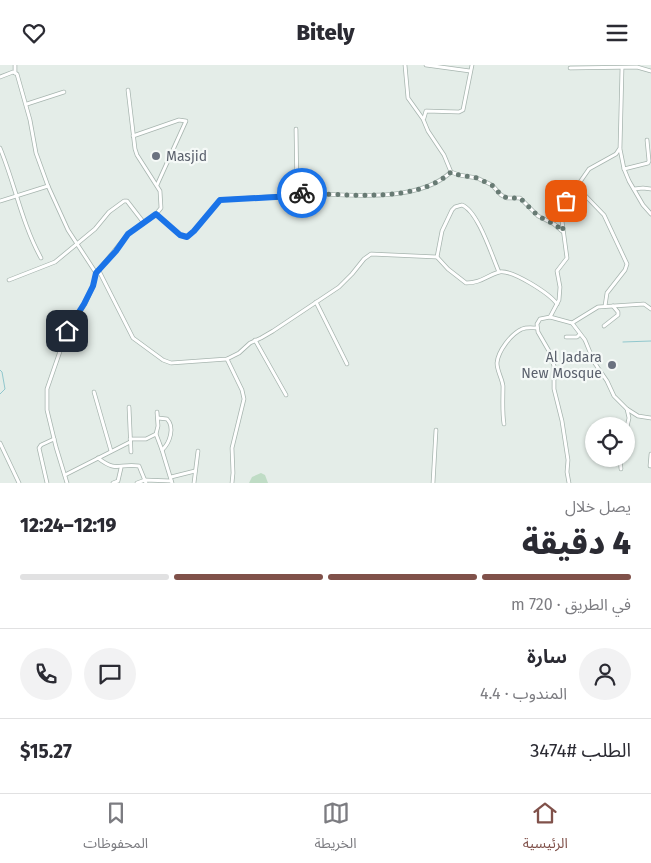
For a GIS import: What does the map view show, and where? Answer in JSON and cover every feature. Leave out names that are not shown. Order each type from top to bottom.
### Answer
[{"type":"street","points":[[15,65],[26,104],[36,153],[59,213],[76,243],[98,272],[133,338],[163,360],[171,363],[182,363],[227,359],[239,353],[248,344],[262,338],[346,280],[367,256],[437,257],[448,269],[466,283],[480,282],[504,272],[530,283],[557,304]]},
{"type":"street","points":[[405,65],[408,98],[424,119],[428,131],[444,155],[451,172],[477,178],[492,185],[501,195],[507,198],[520,198],[538,216],[563,231]]},
{"type":"street","points":[[426,65],[470,71]]},
{"type":"street","points":[[424,119],[426,111],[459,112],[463,110],[472,65]]},
{"type":"street","points":[[570,68],[637,67],[651,71]]},
{"type":"street","points":[[622,68],[621,155],[624,169],[634,189],[643,205],[651,214]]},
{"type":"street","points":[[0,77],[16,73]]},
{"type":"street","points":[[67,483],[46,404],[47,389],[67,331],[84,304],[98,272],[128,234],[156,214],[162,204],[162,195],[157,185],[137,155],[128,90]]},
{"type":"street","points":[[26,104],[64,93]]},
{"type":"street","points":[[133,136],[179,120],[186,121],[157,185]]},
{"type":"street","points":[[296,129],[297,193]]},
{"type":"street","points":[[624,169],[648,163],[647,140]]},
{"type":"street","points":[[0,148],[25,223],[41,258]]},
{"type":"street","points":[[550,317],[557,304],[560,287],[557,271],[566,262],[568,254],[563,231],[563,209],[576,186],[592,167],[616,154],[620,148]]},
{"type":"street","points":[[616,154],[621,155]]},
{"type":"street","points":[[156,214],[180,235],[187,237],[220,200],[293,196],[297,193],[382,195],[431,186],[451,172]]},
{"type":"street","points":[[0,201],[48,186]]},
{"type":"street","points":[[576,186],[604,215],[627,264],[626,270],[606,293],[605,306]]},
{"type":"street","points":[[634,189],[643,187],[651,189]]},
{"type":"street","points":[[9,280],[55,262],[95,229],[108,211],[126,200],[144,223]]},
{"type":"street","points":[[437,257],[442,231],[452,209],[462,205],[471,210],[499,273]]},
{"type":"street","points":[[316,302],[348,364]]},
{"type":"street","points":[[572,323],[595,308],[605,306],[644,304],[651,309]]},
{"type":"street","points":[[604,327],[618,315],[618,312],[612,306]]},
{"type":"street","points":[[569,483],[567,472],[568,460],[562,421],[554,389],[554,366],[549,351],[537,328],[540,319],[550,317],[572,323],[580,333],[594,362],[607,381],[611,393],[627,409],[641,417],[651,418]]},
{"type":"street","points":[[504,425],[503,385],[498,367],[498,358],[504,347],[518,331],[526,328],[537,328]]},
{"type":"street","points":[[566,337],[577,337],[580,333]]},
{"type":"street","points":[[255,340],[286,395]]},
{"type":"street","points":[[227,359],[242,390],[244,399],[232,448],[234,473],[232,483]]},
{"type":"street","points":[[94,392],[111,451]]},
{"type":"street","points":[[129,407],[131,452]]},
{"type":"street","points":[[627,409],[629,417]]},
{"type":"street","points":[[137,483],[172,482],[156,435],[157,412]]},
{"type":"street","points":[[158,418],[167,419],[170,424],[170,440],[162,450]]},
{"type":"street","points":[[433,483],[436,430]]},
{"type":"street","points":[[64,475],[130,441],[146,439],[156,435]]},
{"type":"street","points":[[47,483],[39,448],[41,445],[54,439]]},
{"type":"street","points":[[0,443],[19,483]]},
{"type":"street","points":[[194,483],[198,451]]},
{"type":"street","points":[[650,465],[651,454]]},
{"type":"street","points":[[98,458],[109,465],[121,468],[139,466],[146,482]]},
{"type":"street","points":[[113,483],[119,482],[121,468]]},
{"type":"street","points":[[171,477],[195,471]]},
{"type":"green space","points":[[261,473],[265,475],[268,483],[249,483],[252,477]]},
{"type":"waterway","points":[[623,342],[651,341]]},
{"type":"waterway","points":[[0,370],[5,389],[0,394]]},
{"type":"way so far","points":[[302,193],[382,195],[417,191],[437,183],[451,172],[477,178],[492,185],[501,195],[507,198],[520,198],[538,216],[563,231],[562,212],[566,201]]},
{"type":"place","name":"Masjid","points":[[156,156]]},
{"type":"place","name":"Al Jadara New Mosque","points":[[612,365]]},
{"type":"route","points":[[67,331],[80,312],[93,286],[96,273],[116,251],[128,234],[156,214],[180,235],[187,237],[190,236],[220,200],[293,196],[297,193],[302,193]]}]
